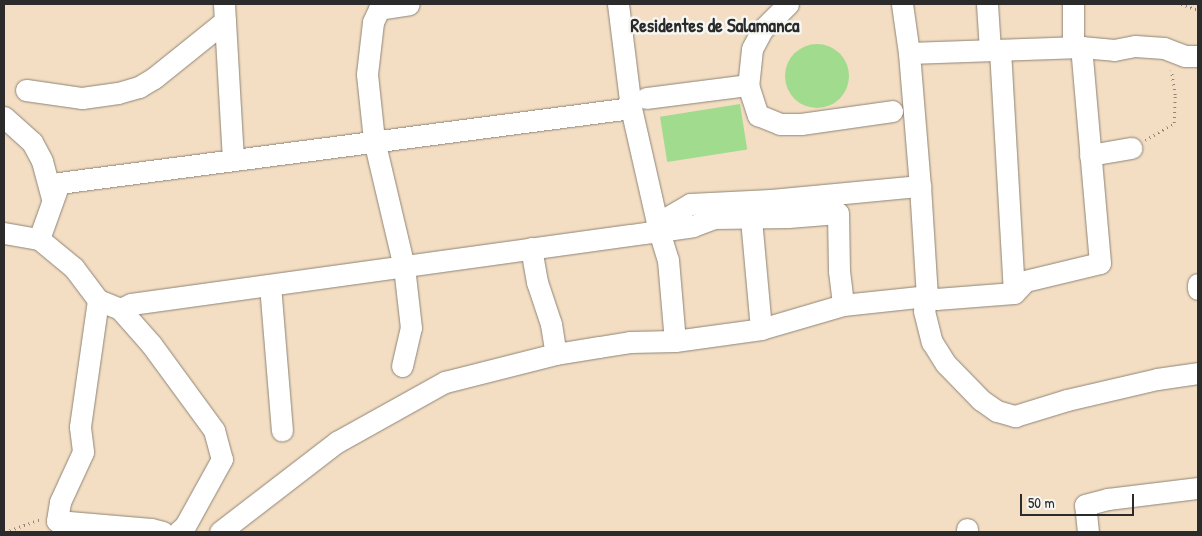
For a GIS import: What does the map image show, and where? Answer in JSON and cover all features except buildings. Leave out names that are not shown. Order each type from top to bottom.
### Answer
[{"type":"street","points":[[402,366],[411,328],[404,267],[374,140],[366,74],[373,22],[379,9],[409,4]]},
{"type":"street","points":[[618,4],[639,103],[659,231],[668,260],[675,341]]},
{"type":"street","points":[[788,4],[762,30],[752,49],[748,85],[758,115],[780,124],[801,124],[892,111]]},
{"type":"street","points":[[902,4],[909,53],[920,186],[927,296],[924,311],[932,342],[946,364],[962,383],[997,411],[1015,416],[1067,400],[1157,379],[1198,373]]},
{"type":"street","points":[[987,4],[995,50],[1014,292]]},
{"type":"street","points":[[337,442],[445,382],[556,354],[630,342],[675,341],[761,329],[843,305],[927,296],[936,299],[1014,292],[1025,280],[1100,263],[1073,4]]},
{"type":"street","points":[[225,13],[233,159]]},
{"type":"street","points":[[26,90],[82,98],[118,93],[139,87],[154,78],[225,13]]},
{"type":"street","points":[[909,53],[1077,47],[1114,50],[1135,46],[1164,48],[1185,56],[1198,56]]},
{"type":"street","points":[[38,239],[59,182],[639,103],[748,85]]},
{"type":"street","points":[[4,117],[32,142],[42,162],[52,198]]},
{"type":"street","points":[[1090,155],[1131,148]]},
{"type":"street","points":[[659,231],[666,218],[690,204],[771,200],[920,186]]},
{"type":"street","points":[[120,309],[131,304],[686,228],[714,218],[751,219],[838,213],[839,271],[843,305]]},
{"type":"street","points":[[751,219],[761,329]]},
{"type":"street","points":[[4,233],[38,239],[74,268],[98,300],[120,309],[152,344],[214,430],[222,459],[185,526],[178,532]]},
{"type":"street","points":[[531,248],[537,282],[551,324],[556,354]]},
{"type":"street","points":[[270,285],[282,431]]},
{"type":"street","points":[[98,300],[80,428],[83,452],[60,502],[57,521],[150,529],[163,532]]},
{"type":"street","points":[[220,532],[403,390],[436,371]]},
{"type":"street","points":[[1088,532],[1085,505],[1108,499],[1198,488]]},
{"type":"path","points":[[1181,4],[1198,10]]},
{"type":"path","points":[[1131,148],[1174,123],[1175,95],[1171,68]]},
{"type":"path","points":[[5,532],[28,525],[59,510]]},
{"type":"green space","points":[[811,44],[823,44],[840,53],[847,64],[849,76],[847,88],[840,99],[823,108],[811,108],[799,103],[790,94],[785,82],[785,70],[790,58],[799,49]]},
{"type":"green space","points":[[740,104],[747,149],[667,162],[660,117]]},
{"type":"district","name":"Residentes de Salamanca","points":[[715,26]]}]
